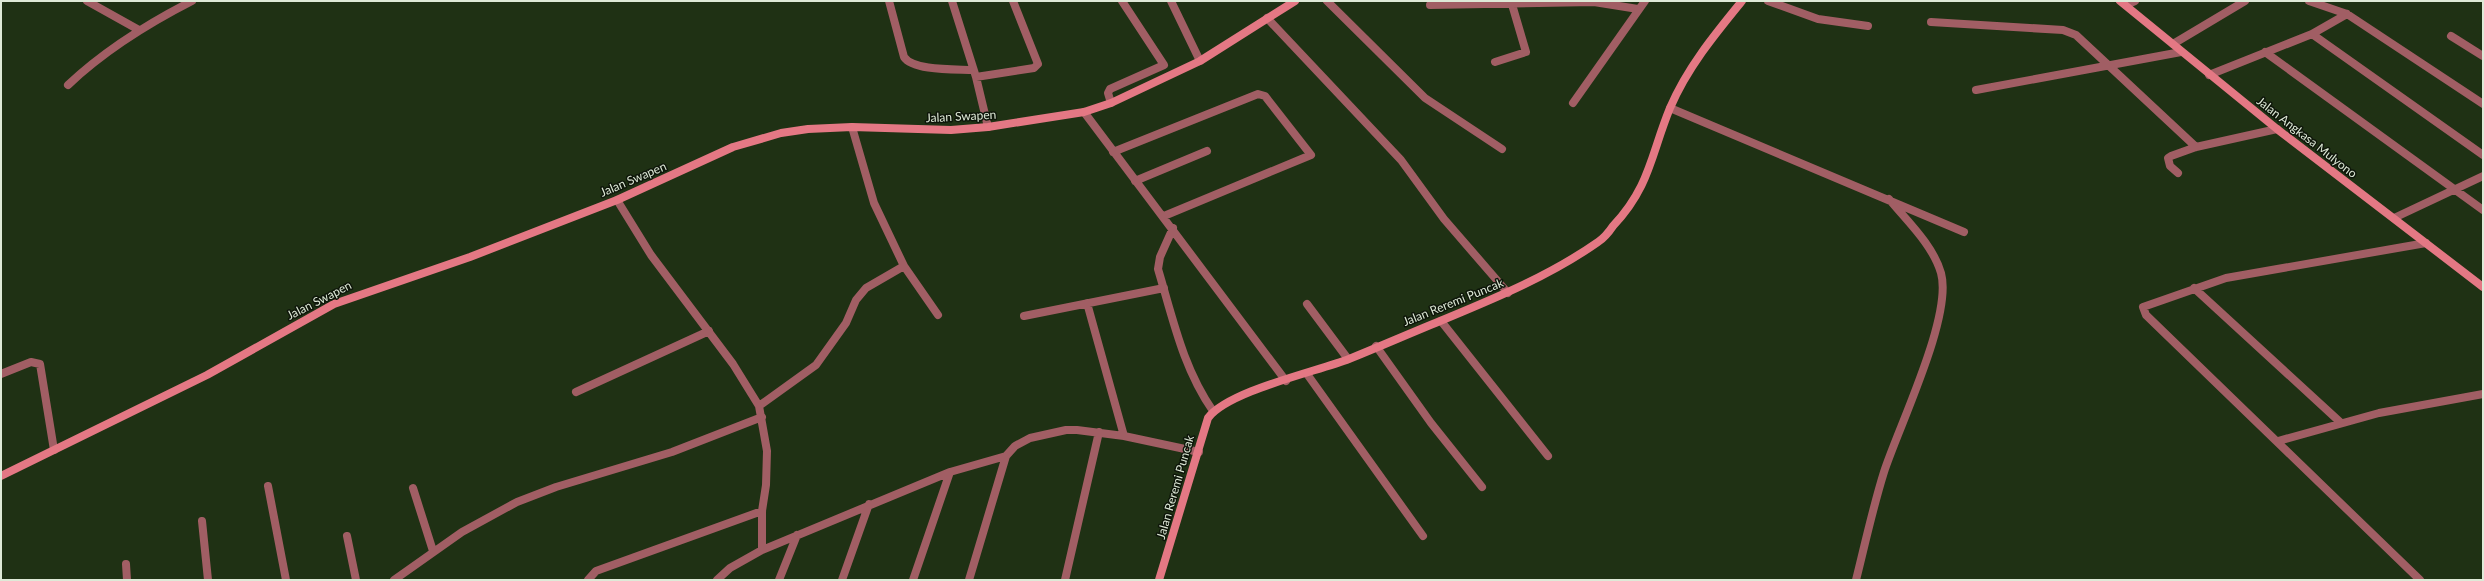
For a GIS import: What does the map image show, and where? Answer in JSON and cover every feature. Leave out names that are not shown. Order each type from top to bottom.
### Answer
[{"type":"main road","name":"Jalan Swapen","points":[[1,476],[207,375],[334,304],[470,257],[617,200],[733,147],[759,138],[808,129],[852,127],[915,130],[988,127],[1084,112],[1111,103],[1200,61],[1267,18],[1286,3],[1295,1]]},
{"type":"main road","name":"Jalan Reremi Puncak","points":[[1159,580],[1199,452],[1203,430],[1213,411],[1234,398],[1348,359],[1376,346],[1523,287],[1583,253],[1600,241],[1622,217],[1643,185],[1653,161],[1670,108],[1685,79],[1711,39],[1742,1]]},
{"type":"main road","name":"Jalan Angkasa Mulyono","points":[[2123,3],[2209,75],[2277,129],[2483,287]]},
{"type":"street","points":[[87,1],[139,30]]},
{"type":"street","points":[[68,85],[92,62],[139,30],[192,1]]},
{"type":"street","points":[[889,1],[904,57],[908,63],[916,66],[974,74],[1034,68],[1038,64],[1013,1]]},
{"type":"street","points":[[952,1],[988,127]]},
{"type":"street","points":[[1111,103],[1108,93],[1110,89],[1164,65],[1122,1]]},
{"type":"street","points":[[1171,1],[1200,61]]},
{"type":"street","points":[[1327,1],[1425,98],[1502,149]]},
{"type":"street","points":[[1573,103],[1645,1]]},
{"type":"street","points":[[1768,1],[1818,19],[1868,26]]},
{"type":"street","points":[[2123,3],[2134,1]]},
{"type":"street","points":[[2173,44],[2245,1]]},
{"type":"street","points":[[2310,1],[2322,8],[2333,7],[2347,14],[2483,104]]},
{"type":"street","points":[[1430,5],[1511,2],[1594,2],[1638,9]]},
{"type":"street","points":[[1495,62],[1526,52],[1511,2]]},
{"type":"street","points":[[2209,75],[2312,34],[2347,14]]},
{"type":"street","points":[[1267,18],[1401,160],[1444,219],[1508,293]]},
{"type":"street","points":[[1931,22],[2063,30],[2076,35],[2106,65],[2196,147]]},
{"type":"street","points":[[2312,34],[2483,155]]},
{"type":"street","points":[[2452,36],[2483,56]]},
{"type":"street","points":[[1976,90],[2181,52]]},
{"type":"street","points":[[2265,52],[2483,210]]},
{"type":"street","points":[[1113,152],[1258,94],[1265,96],[1311,155],[1310,157],[1164,216]]},
{"type":"street","points":[[1670,108],[1889,199],[1964,232]]},
{"type":"street","points":[[1084,112],[1135,181],[1164,216],[1286,381]]},
{"type":"street","points":[[852,127],[874,203],[904,266],[938,315]]},
{"type":"street","points":[[2178,173],[2170,166],[2168,158],[2196,147],[2277,129]]},
{"type":"street","points":[[1135,181],[1207,151]]},
{"type":"street","points":[[2394,218],[2483,176]]},
{"type":"street","points":[[1856,580],[1884,472],[1929,351],[1944,300],[1942,279],[1934,259],[1923,240],[1889,199]]},
{"type":"street","points":[[617,200],[651,255],[733,364],[759,406],[767,451],[766,485],[762,511],[762,550]]},
{"type":"street","points":[[1173,228],[1158,264],[1190,375],[1201,395],[1213,411]]},
{"type":"street","points":[[2420,580],[2143,310],[2144,306],[2226,278],[2426,243]]},
{"type":"street","points":[[759,406],[816,365],[825,355],[846,323],[858,296],[866,288],[904,266]]},
{"type":"street","points":[[1024,316],[1164,288]]},
{"type":"street","points":[[2194,288],[2340,422]]},
{"type":"street","points":[[1087,303],[1124,436]]},
{"type":"street","points":[[1307,304],[1348,359]]},
{"type":"street","points":[[1441,321],[1548,456]]},
{"type":"street","points":[[576,392],[709,331]]},
{"type":"street","points":[[1376,346],[1431,423],[1482,487]]},
{"type":"street","points":[[1,374],[31,362],[40,364],[54,450]]},
{"type":"street","points":[[1307,374],[1423,536]]},
{"type":"street","points":[[2278,441],[2340,422],[2434,401],[2483,394]]},
{"type":"street","points":[[394,580],[433,551],[486,518],[536,494],[618,470],[718,435],[762,417]]},
{"type":"street","points":[[969,580],[1006,456],[1015,446],[1030,438],[1066,430],[1099,432],[1124,436],[1199,452]]},
{"type":"street","points":[[1065,580],[1099,432]]},
{"type":"street","points":[[717,580],[730,568],[762,550],[869,504],[950,472],[1006,456]]},
{"type":"street","points":[[913,580],[950,472]]},
{"type":"street","points":[[268,486],[286,580]]},
{"type":"street","points":[[414,488],[433,551]]},
{"type":"street","points":[[842,580],[869,504]]},
{"type":"street","points":[[588,580],[589,576],[596,572],[762,511]]},
{"type":"street","points":[[202,521],[208,580]]},
{"type":"street","points":[[779,580],[797,535]]},
{"type":"street","points":[[347,536],[356,580]]},
{"type":"street","points":[[126,564],[127,580]]}]
